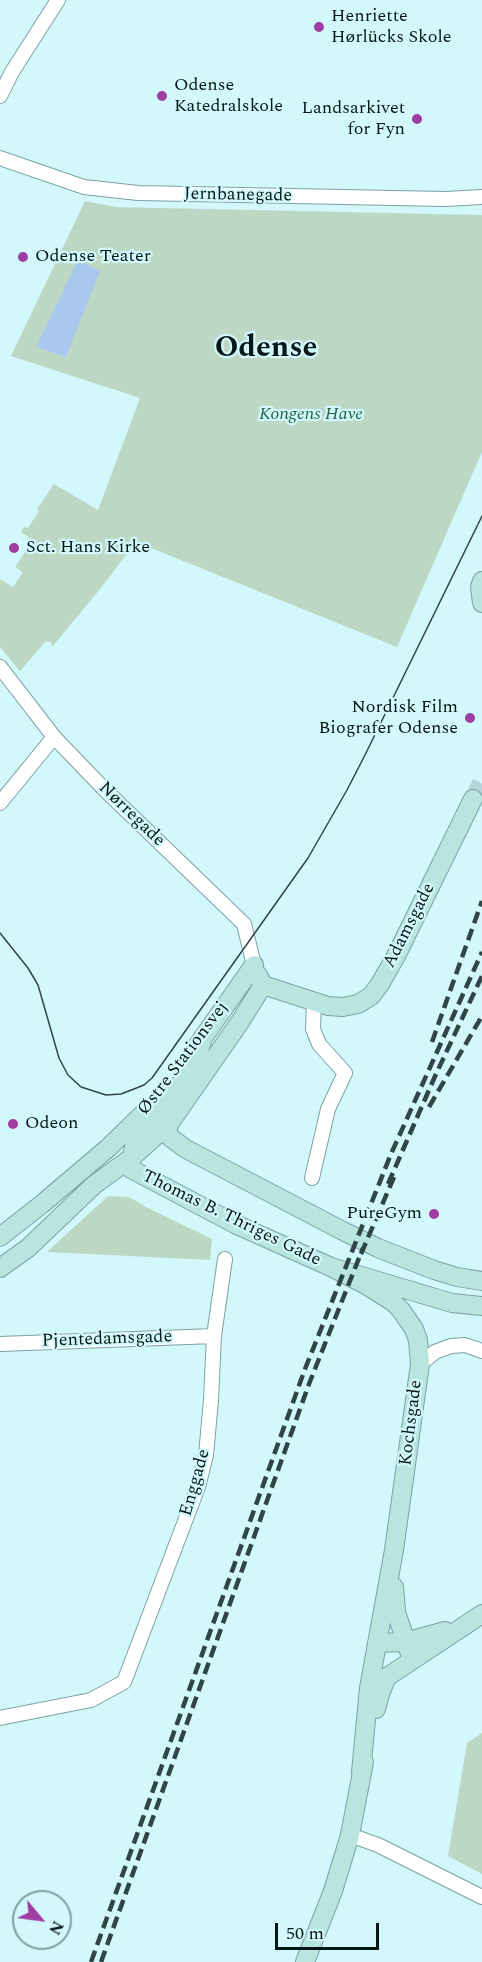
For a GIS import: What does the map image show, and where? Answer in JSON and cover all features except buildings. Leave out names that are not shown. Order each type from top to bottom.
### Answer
[{"type":"street","points":[[0,96],[12,72],[58,0]]},
{"type":"street","name":"Jernbanegade","points":[[0,158],[84,187],[138,194],[445,199],[482,197]]},
{"type":"street","name":"Nørregade","points":[[0,667],[54,737],[111,796],[244,924],[254,965]]},
{"type":"street","points":[[0,803],[54,737]]},
{"type":"street","name":"Adamsgade","points":[[263,985],[314,1003],[343,1007],[358,1004],[371,996],[380,984],[472,800]]},
{"type":"street","points":[[254,965],[263,985]]},
{"type":"street","name":"Østre Stationsvej","points":[[42,1204],[142,1116],[202,1041],[254,965]]},
{"type":"street","name":"Østre Stationsvej","points":[[0,1268],[28,1248],[94,1185],[169,1124],[263,985]]},
{"type":"street","points":[[312,1178],[328,1109],[345,1073],[319,1044],[313,1029],[314,1003]]},
{"type":"street","points":[[138,1148],[145,1126],[194,1067],[202,1041]]},
{"type":"street","points":[[169,1124],[167,1134],[186,1149],[378,1248],[441,1272],[482,1281]]},
{"type":"street","points":[[108,1148],[138,1148],[156,1144],[216,1175],[251,1183]]},
{"type":"street","name":"Thomas B. Thriges Gade","points":[[138,1148],[131,1170],[235,1224],[331,1267],[452,1303],[482,1306]]},
{"type":"street","points":[[0,1237],[42,1204]]},
{"type":"street","points":[[0,1248],[42,1204]]},
{"type":"street","name":"Enggade","points":[[0,1718],[91,1700],[124,1682],[198,1487],[207,1444],[214,1336],[225,1258]]},
{"type":"street","points":[[331,1267],[366,1285],[393,1302],[401,1310],[414,1329],[418,1340],[420,1364]]},
{"type":"street","name":"Pjentedamsgade","points":[[0,1344],[214,1336]]},
{"type":"street","name":"Kochsgade","points":[[306,1962],[333,1891],[350,1834],[380,1673],[377,1643],[394,1550],[420,1364],[435,1352],[451,1346],[465,1345],[482,1352]]},
{"type":"street","name":"Kochsgade","points":[[394,1550],[396,1612],[412,1660]]},
{"type":"street","points":[[377,1643],[405,1642],[428,1636],[474,1618]]},
{"type":"street","points":[[380,1673],[412,1660],[474,1618]]},
{"type":"street","points":[[350,1834],[378,1845],[482,1897]]},
{"type":"green space","name":"Kongens Have","points":[[85,201],[116,207],[482,215],[482,452],[397,647],[136,542],[52,647],[51,642],[46,641],[20,671],[0,647],[0,579],[13,587],[23,572],[15,567],[33,540],[21,532],[24,527],[28,528],[39,511],[37,509],[54,484],[98,510],[140,398],[11,356]]},
{"type":"green space","points":[[108,1196],[129,1197],[212,1239],[210,1260],[47,1252]]},
{"type":"green space","points":[[482,1733],[482,1874],[448,1856],[467,1743]]},
{"type":"water","points":[[78,260],[100,271],[66,357],[36,347]]},
{"type":"tunnel","points":[[473,799],[482,781]]},
{"type":"tram line","points":[[0,933],[28,968],[38,985],[59,1058],[68,1075],[81,1087],[106,1095],[121,1094],[144,1085],[152,1078],[308,858],[366,753],[482,516]]},
{"type":"railway","points":[[432,1042],[482,901]]},
{"type":"railway","points":[[91,1962],[305,1369],[391,1154],[482,952]]},
{"type":"railway","points":[[388,1184],[482,976]]},
{"type":"railway","points":[[429,1107],[482,1016]]},
{"type":"railway","points":[[361,1254],[394,1177]]},
{"type":"railway","points":[[101,1962],[309,1384],[363,1248]]},
{"type":"place","name":"Henriette Hørlücks Skole","points":[[319,27]]},
{"type":"place","name":"Odense Katedralskole","points":[[162,96]]},
{"type":"place","name":"Landsarkivet for Fyn","points":[[417,119]]},
{"type":"place","name":"Odense Teater","points":[[23,257]]},
{"type":"place","name":"Sct. Hans Kirke","points":[[14,548]]},
{"type":"place","name":"Nordisk Film Biografer Odense","points":[[470,718]]},
{"type":"place","name":"Odeon","points":[[13,1124]]},
{"type":"place","name":"PureGym","points":[[434,1214]]},
{"type":"district","name":"Odense","points":[[266,350]]}]
